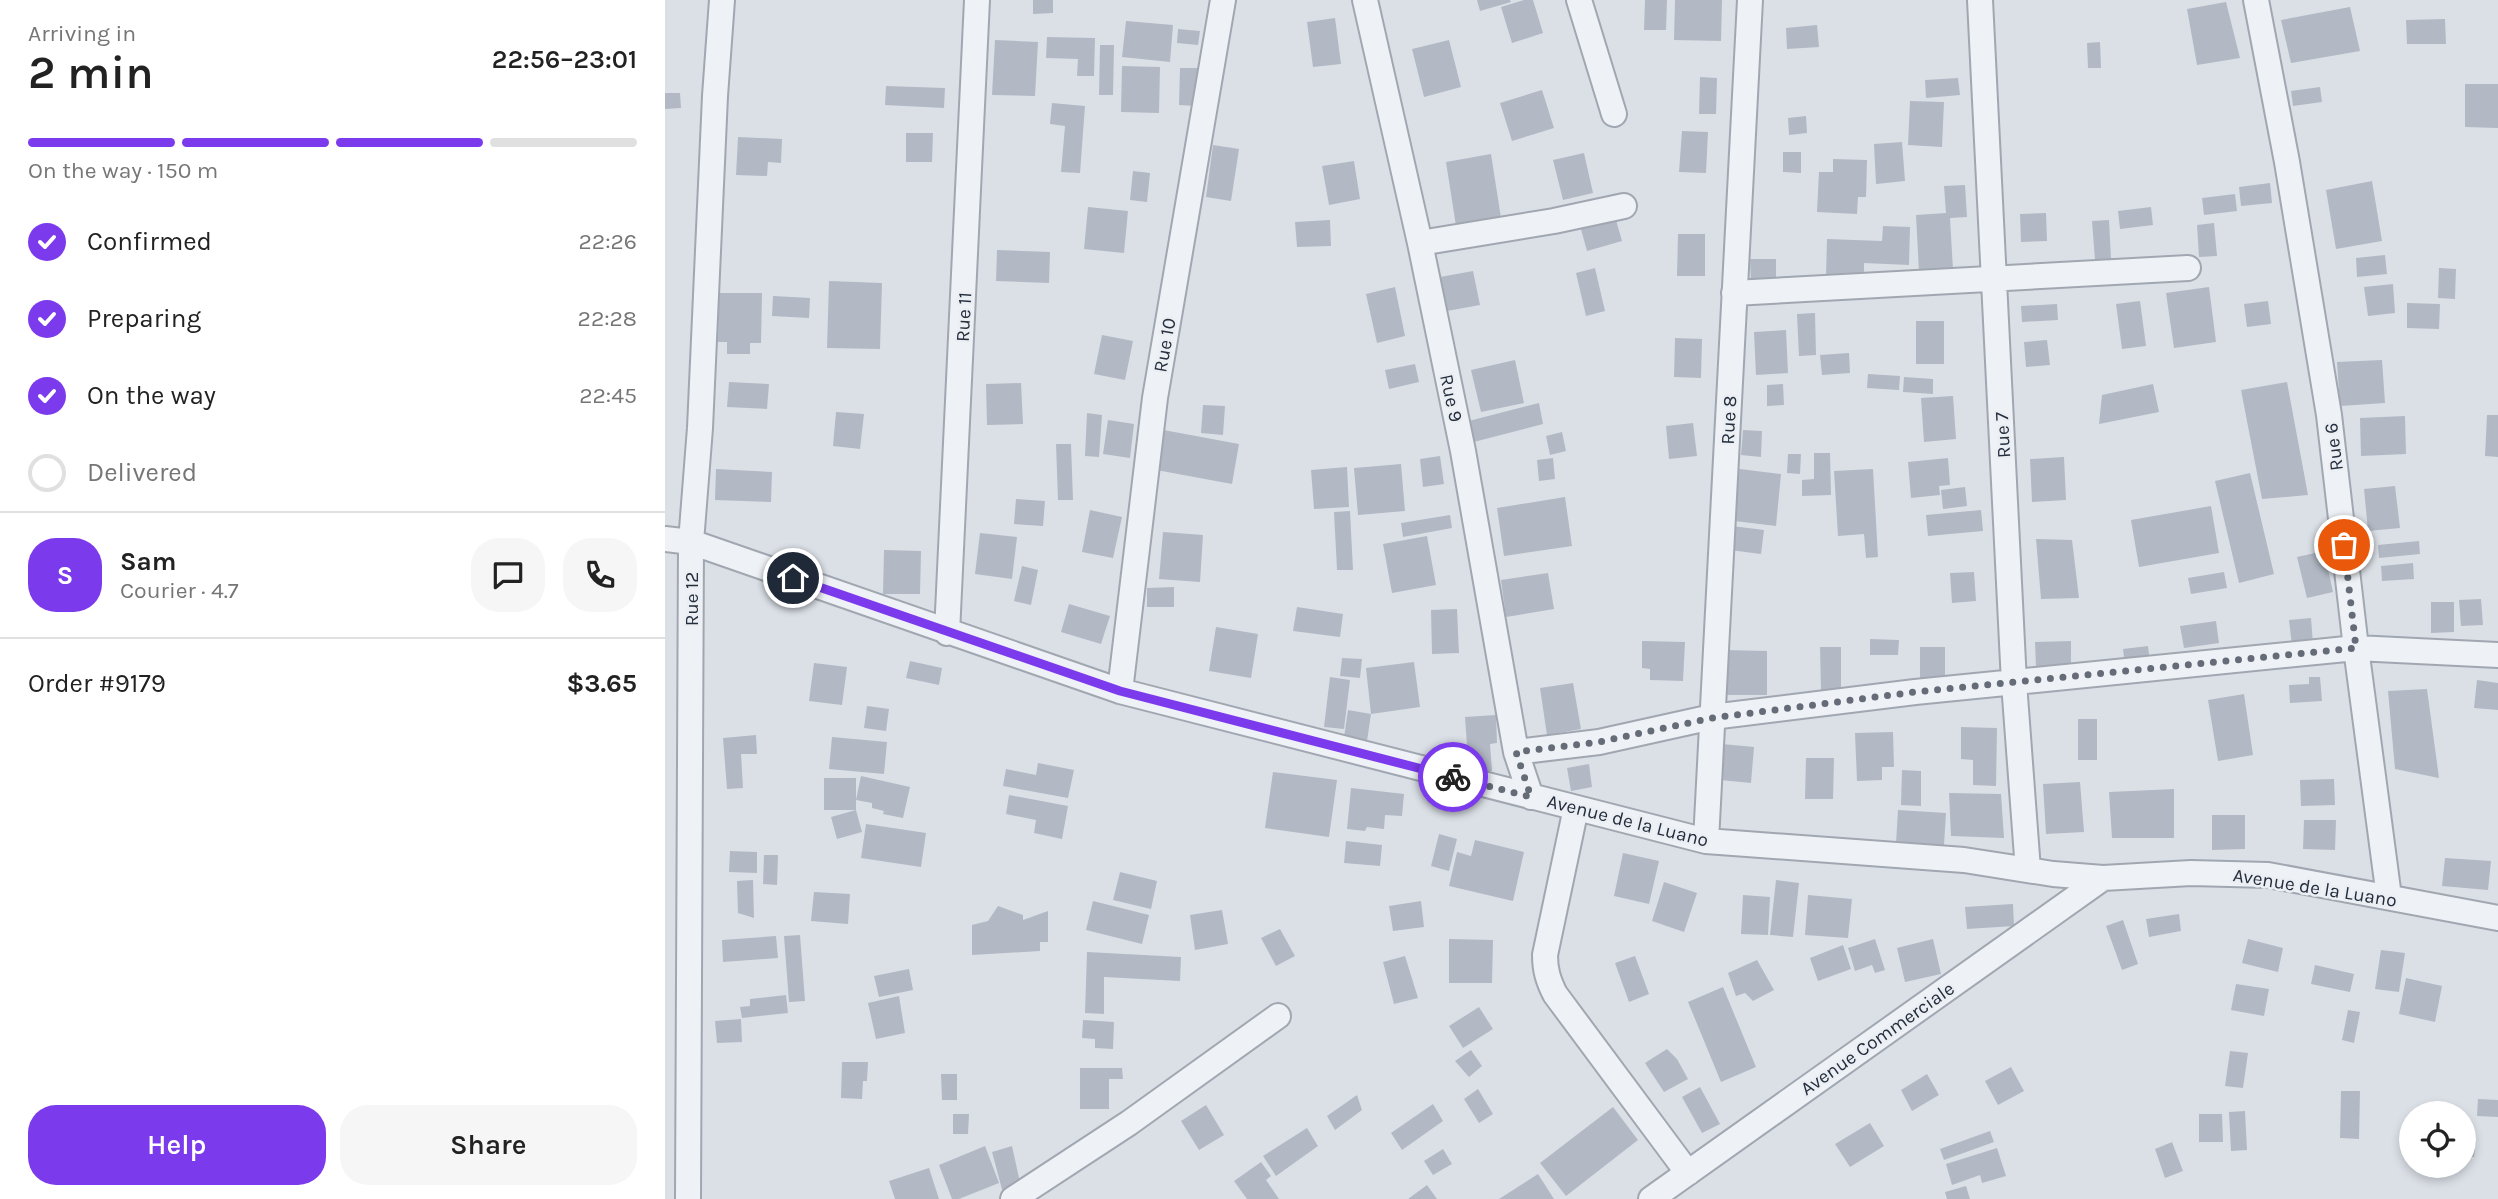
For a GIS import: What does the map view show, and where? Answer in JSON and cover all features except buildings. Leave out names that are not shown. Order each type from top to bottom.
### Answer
[{"type":"street","name":"Rue 12","points":[[688,1199],[691,542],[700,428],[722,0]]},
{"type":"street","name":"Rue 11","points":[[947,633],[977,0]]},
{"type":"street","name":"Rue 10","points":[[1120,691],[1155,398],[1223,0]]},
{"type":"street","name":"Rue 9","points":[[1365,0],[1420,243],[1463,451],[1516,752],[1531,797]]},
{"type":"street","points":[[1579,0],[1614,114]]},
{"type":"street","name":"Rue 8","points":[[1706,841],[1751,0]]},
{"type":"street","name":"Rue 7","points":[[1980,0],[2014,683],[2028,870]]},
{"type":"street","name":"Rue 6","points":[[2256,0],[2287,162],[2329,415],[2389,897]]},
{"type":"street","points":[[1420,243],[1554,221],[1624,206]]},
{"type":"street","points":[[1734,293],[2188,268]]},
{"type":"street","name":"Avenue de la Luano","points":[[665,539],[691,542],[1120,691],[1706,841],[1964,860],[2103,878],[2191,873],[2268,876],[2498,918]]},
{"type":"street","points":[[1516,752],[1599,742],[1712,718],[1915,692],[2356,648],[2498,655]]},
{"type":"street","points":[[1576,807],[1545,955],[1548,981],[1688,1173]]},
{"type":"street","name":"Avenue Commerciale","points":[[1651,1199],[2103,878]]},
{"type":"street","points":[[1013,1199],[1129,1123],[1278,1016]]},
{"type":"way so far","points":[[1453,777],[1531,797],[1516,752],[1599,742],[1712,718],[1915,692],[2356,648],[2344,545]]},
{"type":"route","points":[[793,578],[1120,691],[1453,777]]}]
